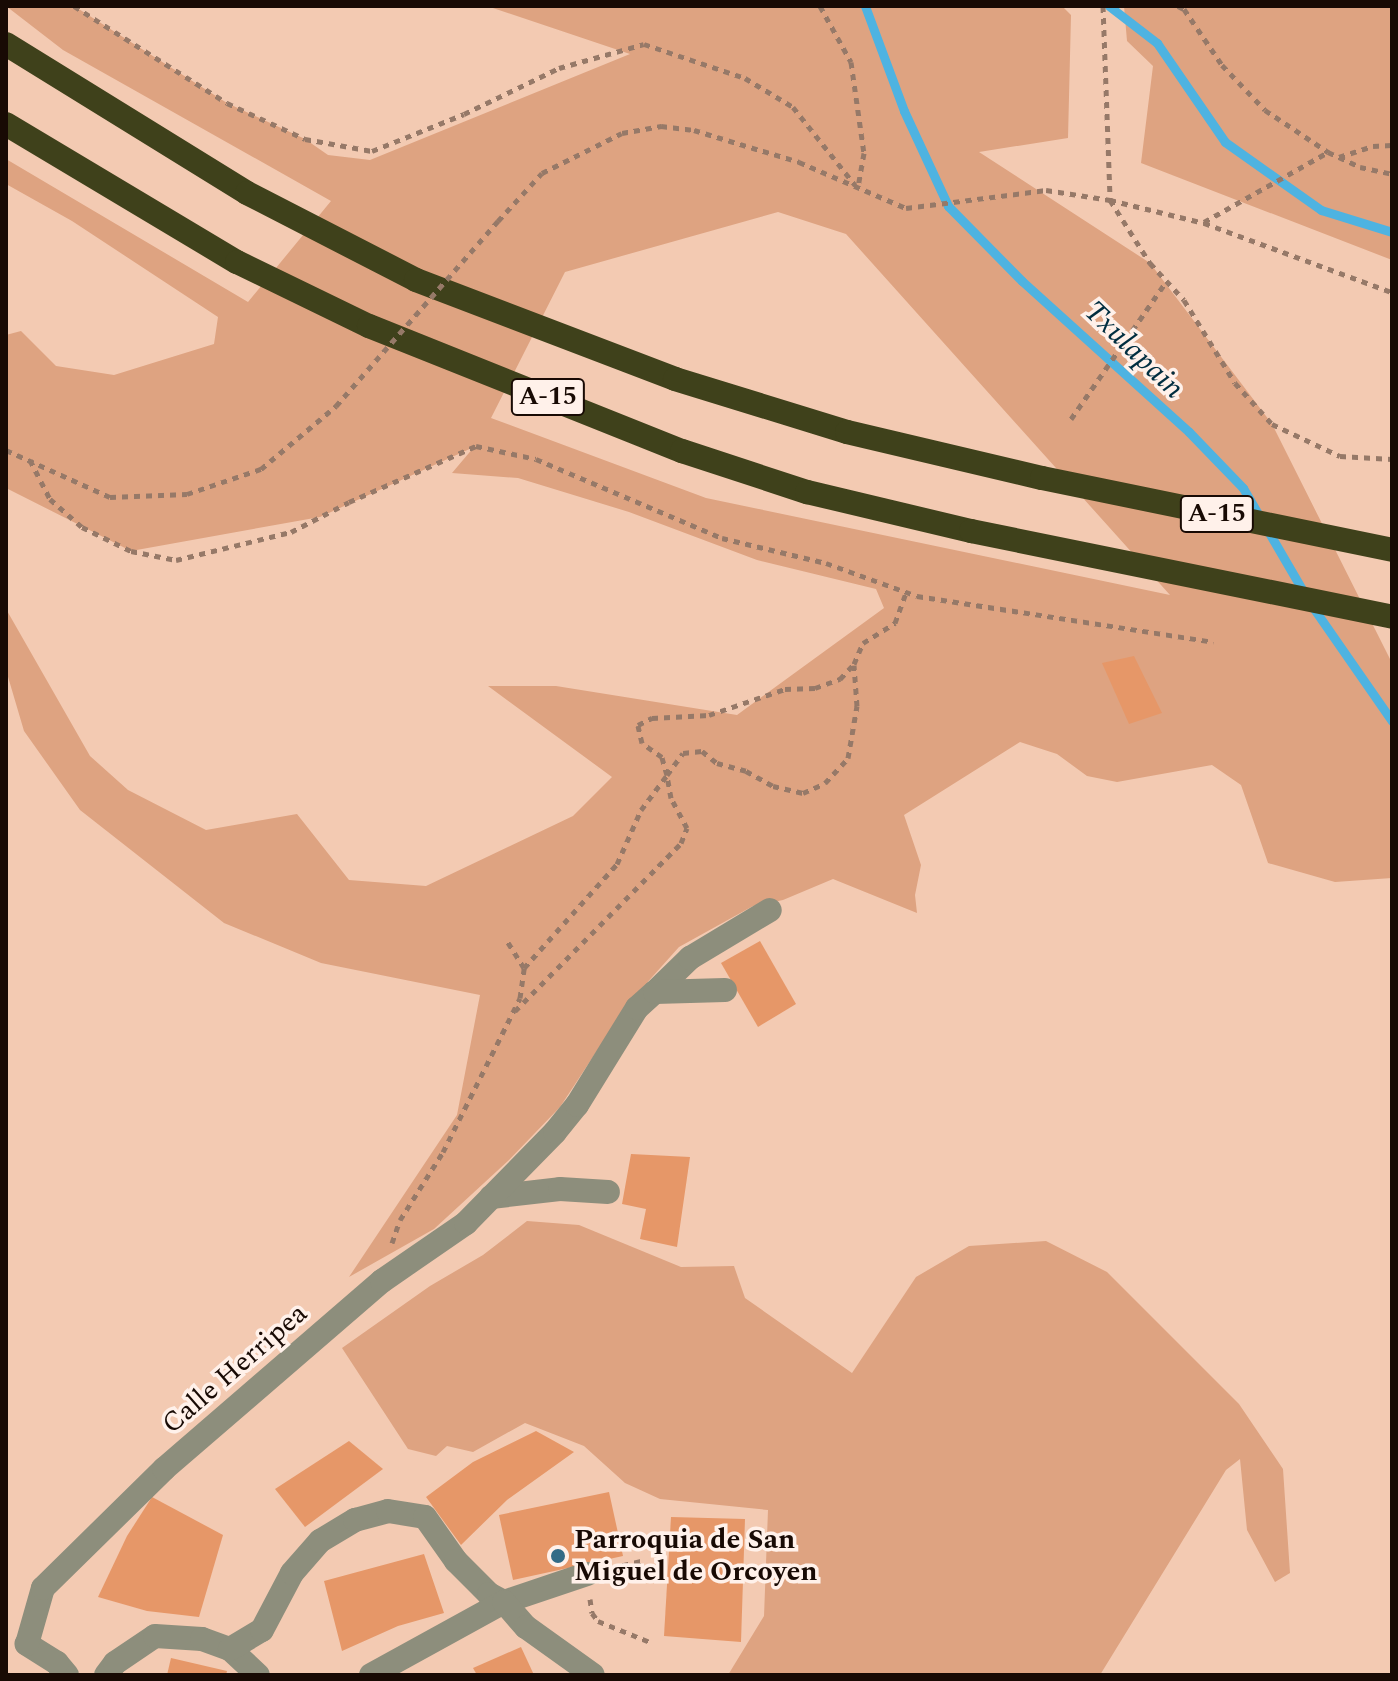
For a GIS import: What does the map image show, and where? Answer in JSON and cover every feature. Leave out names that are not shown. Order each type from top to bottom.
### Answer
[{"type":"highway","name":"A-15","points":[[6,44],[247,193],[416,280],[675,379],[847,432],[1042,478],[1392,550]]},
{"type":"highway","name":"A-15","points":[[6,124],[251,268],[369,326],[682,451],[807,492],[971,531],[1392,617]]},
{"type":"street","name":"Calle Herripea","points":[[67,1675],[57,1663],[27,1644],[43,1588],[164,1469],[378,1285],[466,1223],[555,1132],[577,1105],[637,1008],[690,958],[770,910]]},
{"type":"street","points":[[655,992],[725,990]]},
{"type":"street","points":[[491,1197],[560,1189],[608,1192]]},
{"type":"street","points":[[230,1649],[262,1630],[292,1573],[320,1541],[355,1520],[388,1511],[425,1517],[456,1561],[489,1594],[504,1602],[526,1627],[593,1675]]},
{"type":"street","points":[[371,1675],[504,1602],[587,1574]]},
{"type":"street","points":[[106,1675],[115,1663],[155,1636],[202,1639],[230,1649],[258,1675]]},
{"type":"path","points":[[74,6],[227,103],[305,139],[372,151],[464,114],[559,68],[644,44],[745,78],[793,107],[857,187]]},
{"type":"path","points":[[820,6],[851,62],[864,153],[857,187]]},
{"type":"path","points":[[1103,6],[1110,200],[1150,263],[1184,300],[1235,383],[1272,424],[1340,456],[1392,459]]},
{"type":"path","points":[[1178,6],[1184,9],[1222,65],[1265,110],[1338,158],[1392,174]]},
{"type":"path","points":[[6,450],[110,497],[187,494],[261,469],[336,406],[542,173],[581,150],[622,133],[661,126],[694,130],[799,162],[906,208],[1046,190],[1110,200],[1204,223],[1392,292]]},
{"type":"path","points":[[1338,158],[1373,146],[1392,145]]},
{"type":"path","points":[[1204,223],[1328,152]]},
{"type":"path","points":[[1071,419],[1166,281]]},
{"type":"path","points":[[30,460],[50,499],[82,527],[131,551],[176,560],[291,532],[349,502],[476,446],[536,459],[722,538],[826,563],[906,592],[1213,642]]},
{"type":"path","points":[[515,1011],[681,843],[687,828],[671,798],[662,757],[642,743],[638,725],[652,718],[709,715],[785,689],[815,688],[840,679],[854,664],[863,643],[895,623],[906,592]]},
{"type":"path","points":[[378,1285],[400,1220],[443,1152],[515,1011],[524,968],[617,864],[641,810],[683,753],[702,751],[717,763],[746,771],[773,786],[803,793],[825,783],[848,758],[857,706],[854,664]]},
{"type":"path","points":[[506,939],[524,968]]},
{"type":"path","points":[[587,1574],[592,1613],[598,1621],[650,1642]]},
{"type":"shaded area","points":[[6,6],[74,6],[227,103],[305,139],[328,155],[370,160],[630,54],[487,6],[1062,6],[1071,15],[1068,138],[979,152],[1150,263],[1272,424],[1392,663],[1392,878],[1335,882],[1268,863],[1241,785],[1212,765],[1117,782],[1087,776],[1057,754],[1020,742],[904,815],[921,865],[915,895],[917,913],[833,879],[783,900],[753,906],[679,947],[627,1005],[560,1107],[509,1160],[434,1229],[349,1277],[457,1115],[480,995],[321,963],[224,923],[80,810],[24,731],[6,670],[6,609],[90,756],[128,790],[206,830],[297,814],[349,880],[426,886],[573,816],[612,777],[488,686],[556,686],[737,715],[884,608],[876,589],[757,560],[629,512],[518,478],[452,473],[474,447],[320,517],[131,551],[6,488],[6,335],[21,331],[56,366],[114,375],[214,344],[218,317],[72,221],[6,184],[6,159],[248,302],[331,201],[63,50]],"holes":[[[778,212],[846,234],[1170,595],[706,498],[491,418],[565,272]]]},
{"type":"shaded area","points":[[1124,6],[1392,6],[1392,260],[1141,163],[1153,66],[1127,41]]},
{"type":"shaded area","points":[[527,1221],[579,1225],[681,1267],[734,1266],[745,1298],[852,1373],[916,1277],[969,1246],[1046,1241],[1107,1272],[1239,1404],[1283,1469],[1290,1573],[1275,1582],[1247,1530],[1240,1459],[1226,1470],[1100,1675],[728,1675],[764,1616],[768,1510],[660,1499],[625,1483],[584,1446],[525,1423],[473,1452],[447,1446],[436,1456],[408,1449],[342,1348],[430,1286],[483,1255]]},
{"type":"building","points":[[1134,656],[1162,713],[1129,724],[1102,663]]},
{"type":"building","points":[[760,941],[796,1004],[758,1027],[721,963]]},
{"type":"building","points":[[631,1154],[690,1157],[677,1247],[640,1239],[646,1209],[622,1204]]},
{"type":"building","points":[[536,1431],[574,1452],[507,1500],[461,1545],[426,1497],[473,1462]]},
{"type":"building","points":[[349,1441],[383,1469],[305,1527],[275,1489]]},
{"type":"building","points":[[609,1492],[623,1556],[513,1580],[499,1515]]},
{"type":"building","points":[[152,1497],[223,1535],[199,1617],[147,1611],[98,1597],[127,1536]]},
{"type":"building","name":"Parroquia de San Miguel de Orcoyen","points":[[671,1517],[745,1519],[741,1642],[664,1636]]},
{"type":"building","points":[[424,1554],[444,1613],[398,1626],[342,1651],[324,1581]]},
{"type":"building","points":[[521,1647],[534,1675],[477,1675],[473,1668]]},
{"type":"building","points":[[171,1658],[227,1671],[226,1675],[167,1675]]},
{"type":"waterway","name":"Txulapain","points":[[865,6],[904,111],[948,206],[1022,281],[1189,432],[1243,488],[1304,593]]},
{"type":"waterway","points":[[1109,6],[1157,43],[1225,142],[1321,210],[1392,232]]},
{"type":"waterway","name":"Txulapain","points":[[1312,606],[1392,721]]},
{"type":"place","name":"Parroquia de San Miguel de Orcoyen","points":[[558,1556]]}]
